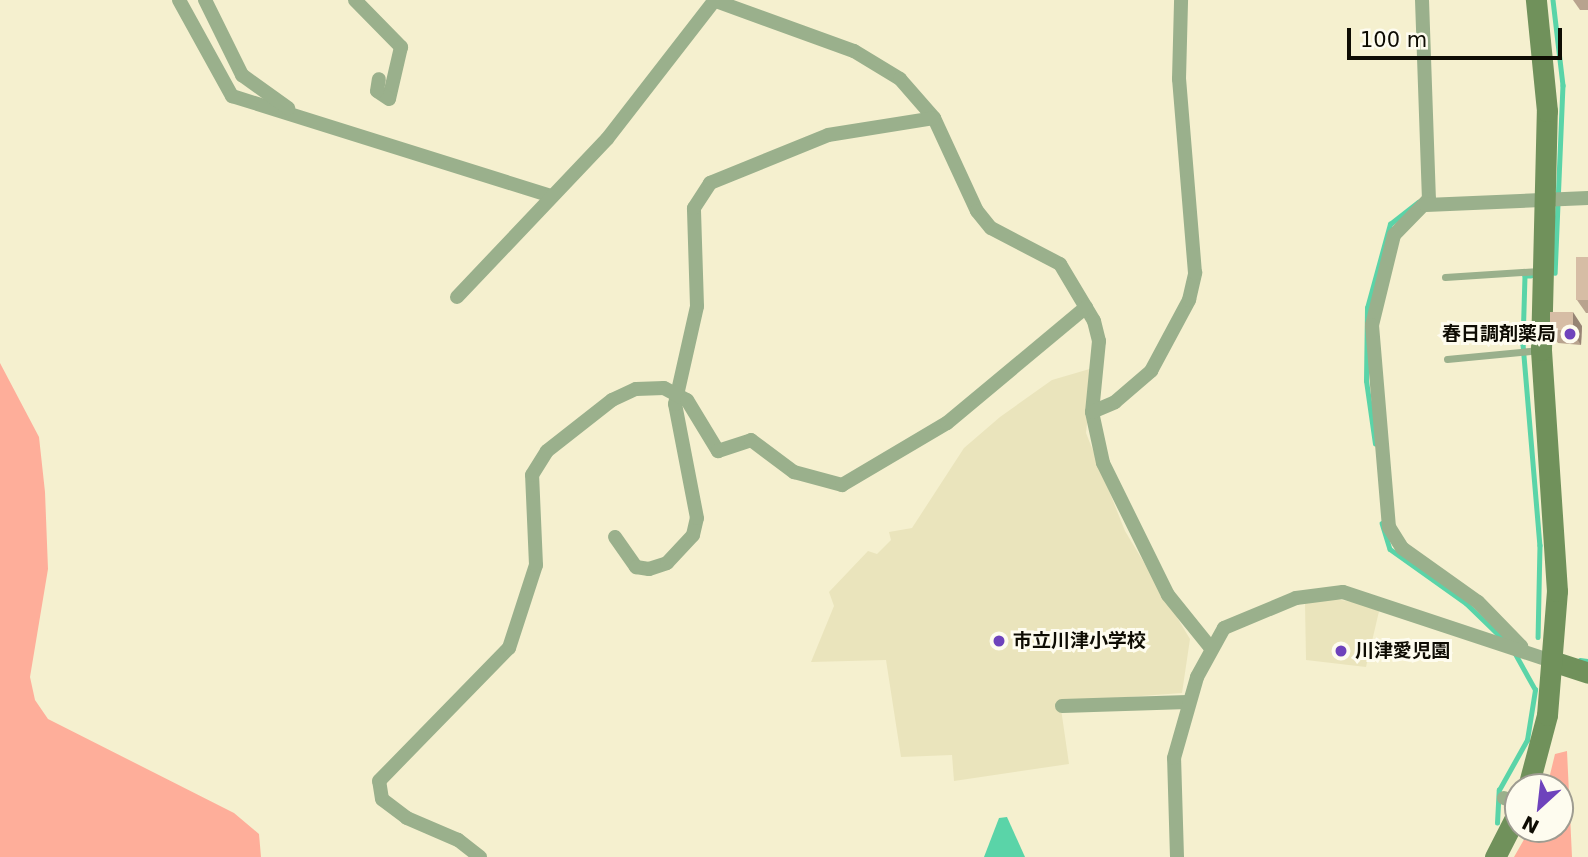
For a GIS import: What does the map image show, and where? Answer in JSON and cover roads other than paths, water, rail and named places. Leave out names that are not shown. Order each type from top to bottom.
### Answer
[{"type":"street","points":[[179,0],[223,88],[243,102],[292,111],[551,196]]},
{"type":"street","points":[[205,0],[242,75],[292,111]]},
{"type":"street","points":[[355,0],[401,47],[389,99],[377,91],[379,79]]},
{"type":"street","points":[[457,298],[607,139],[713,0],[880,64],[934,118],[977,211],[991,228],[1060,264],[1086,307],[1099,341],[1092,412],[1102,463],[1129,527],[1168,595],[1210,648]]},
{"type":"street","points":[[1092,412],[1115,402],[1151,371],[1189,300],[1195,273],[1178,79],[1181,0]]},
{"type":"street","points":[[1422,0],[1429,96],[1426,205]]},
{"type":"street","points":[[1532,773],[1547,715],[1552,661],[1556,523],[1529,351],[1555,199],[1536,0]]},
{"type":"street","points":[[615,537],[636,567],[649,569],[667,563],[693,535],[697,518],[676,404],[697,306],[694,208],[710,183],[828,135],[934,118]]},
{"type":"street","points":[[1511,643],[1478,602],[1402,548],[1389,527],[1373,388],[1373,311],[1394,235],[1426,205],[1588,198]]},
{"type":"street","points":[[680,392],[718,451],[751,440],[793,472],[842,485],[947,423],[1086,307]]},
{"type":"street","points":[[480,857],[407,818],[382,799],[379,781],[509,648],[536,565],[532,491],[537,462],[612,400],[636,389],[680,392]]},
{"type":"street","points":[[1177,857],[1174,758],[1188,702],[1210,648],[1224,628],[1262,609],[1328,591],[1373,598],[1452,630],[1511,643],[1588,673]]},
{"type":"street","points":[[1062,706],[1188,702]]},
{"type":"street","points":[[1495,857],[1504,830]]},
{"type":"lane","points":[[1445,277],[1541,271]]},
{"type":"lane","points":[[1447,359],[1529,351]]},
{"type":"waterway","points":[[1553,0],[1563,85],[1555,273]]},
{"type":"waterway","points":[[1375,444],[1366,381],[1367,308],[1390,224],[1418,202]]},
{"type":"waterway","points":[[1531,276],[1525,276],[1523,344],[1540,545],[1538,637]]},
{"type":"waterway","points":[[1382,523],[1390,549],[1466,603],[1503,639]]},
{"type":"waterway","points":[[1497,823],[1499,790],[1527,740],[1535,690],[1515,654]]},
{"type":"waterway","points":[[1580,660],[1588,661]]},
{"type":"place","name":"春日調剤薬局","points":[[1570,334]]},
{"type":"place","name":"市立川津小学校","points":[[999,641]]},
{"type":"place","name":"川津愛児園","points":[[1341,651]]}]
